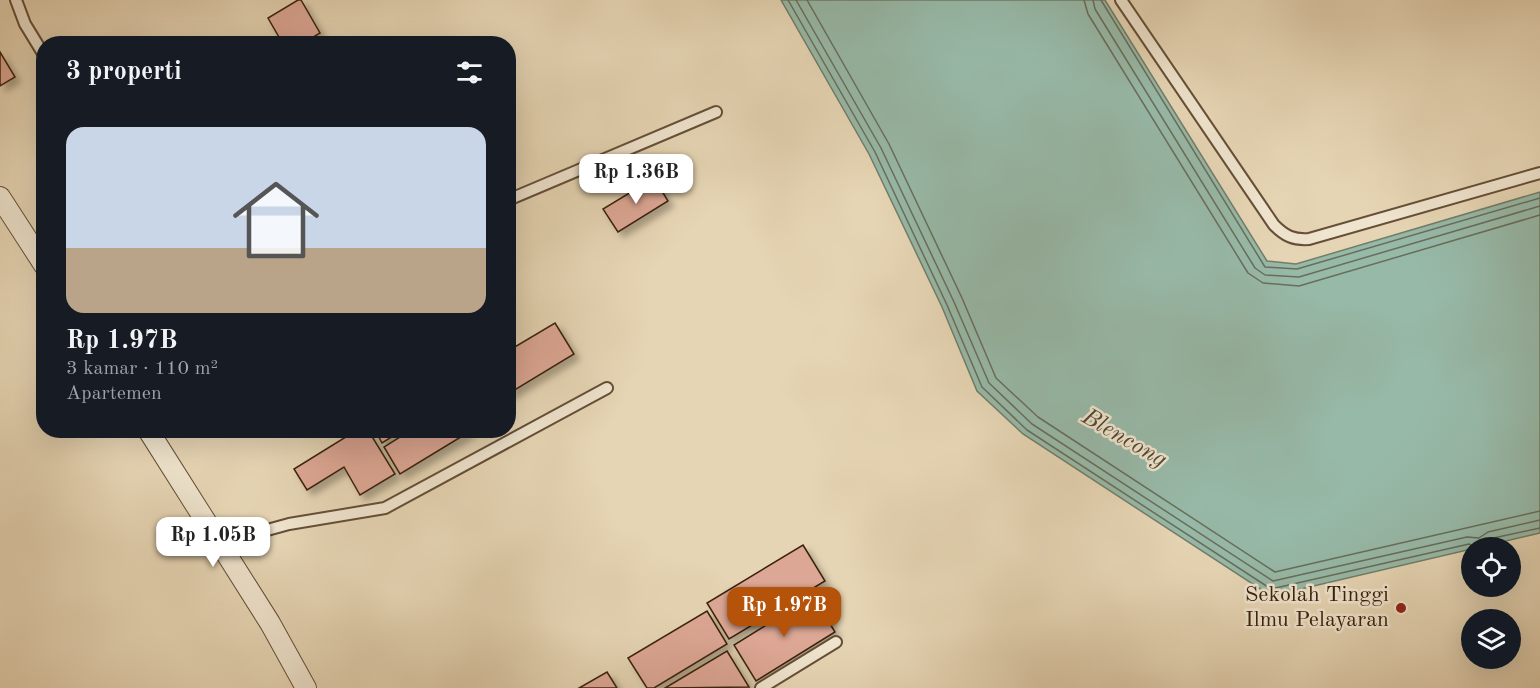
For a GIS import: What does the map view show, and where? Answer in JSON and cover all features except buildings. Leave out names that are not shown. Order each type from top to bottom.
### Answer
[{"type":"street","points":[[0,196],[36,252]]},
{"type":"street","points":[[153,438],[270,623],[306,688]]},
{"type":"lane","points":[[16,0],[25,24],[36,42]]},
{"type":"lane","points":[[1121,0],[1274,225],[1284,235],[1296,240],[1309,239],[1540,173]]},
{"type":"lane","points":[[516,197],[716,112]]},
{"type":"lane","points":[[516,437],[607,387]]},
{"type":"lane","points":[[225,552],[260,532],[289,524],[385,508],[513,438]]},
{"type":"lane","points":[[761,688],[836,642]]},
{"type":"water","name":"Blencong","points":[[781,0],[1105,0],[1267,261],[1296,264],[1540,192],[1540,533],[1521,537],[1461,537],[1461,552],[1271,596],[1023,434],[977,391],[942,307],[869,154]]},
{"type":"place","name":"Sekolah Tinggi Ilmu Pelayaran","points":[[1401,608]]}]
